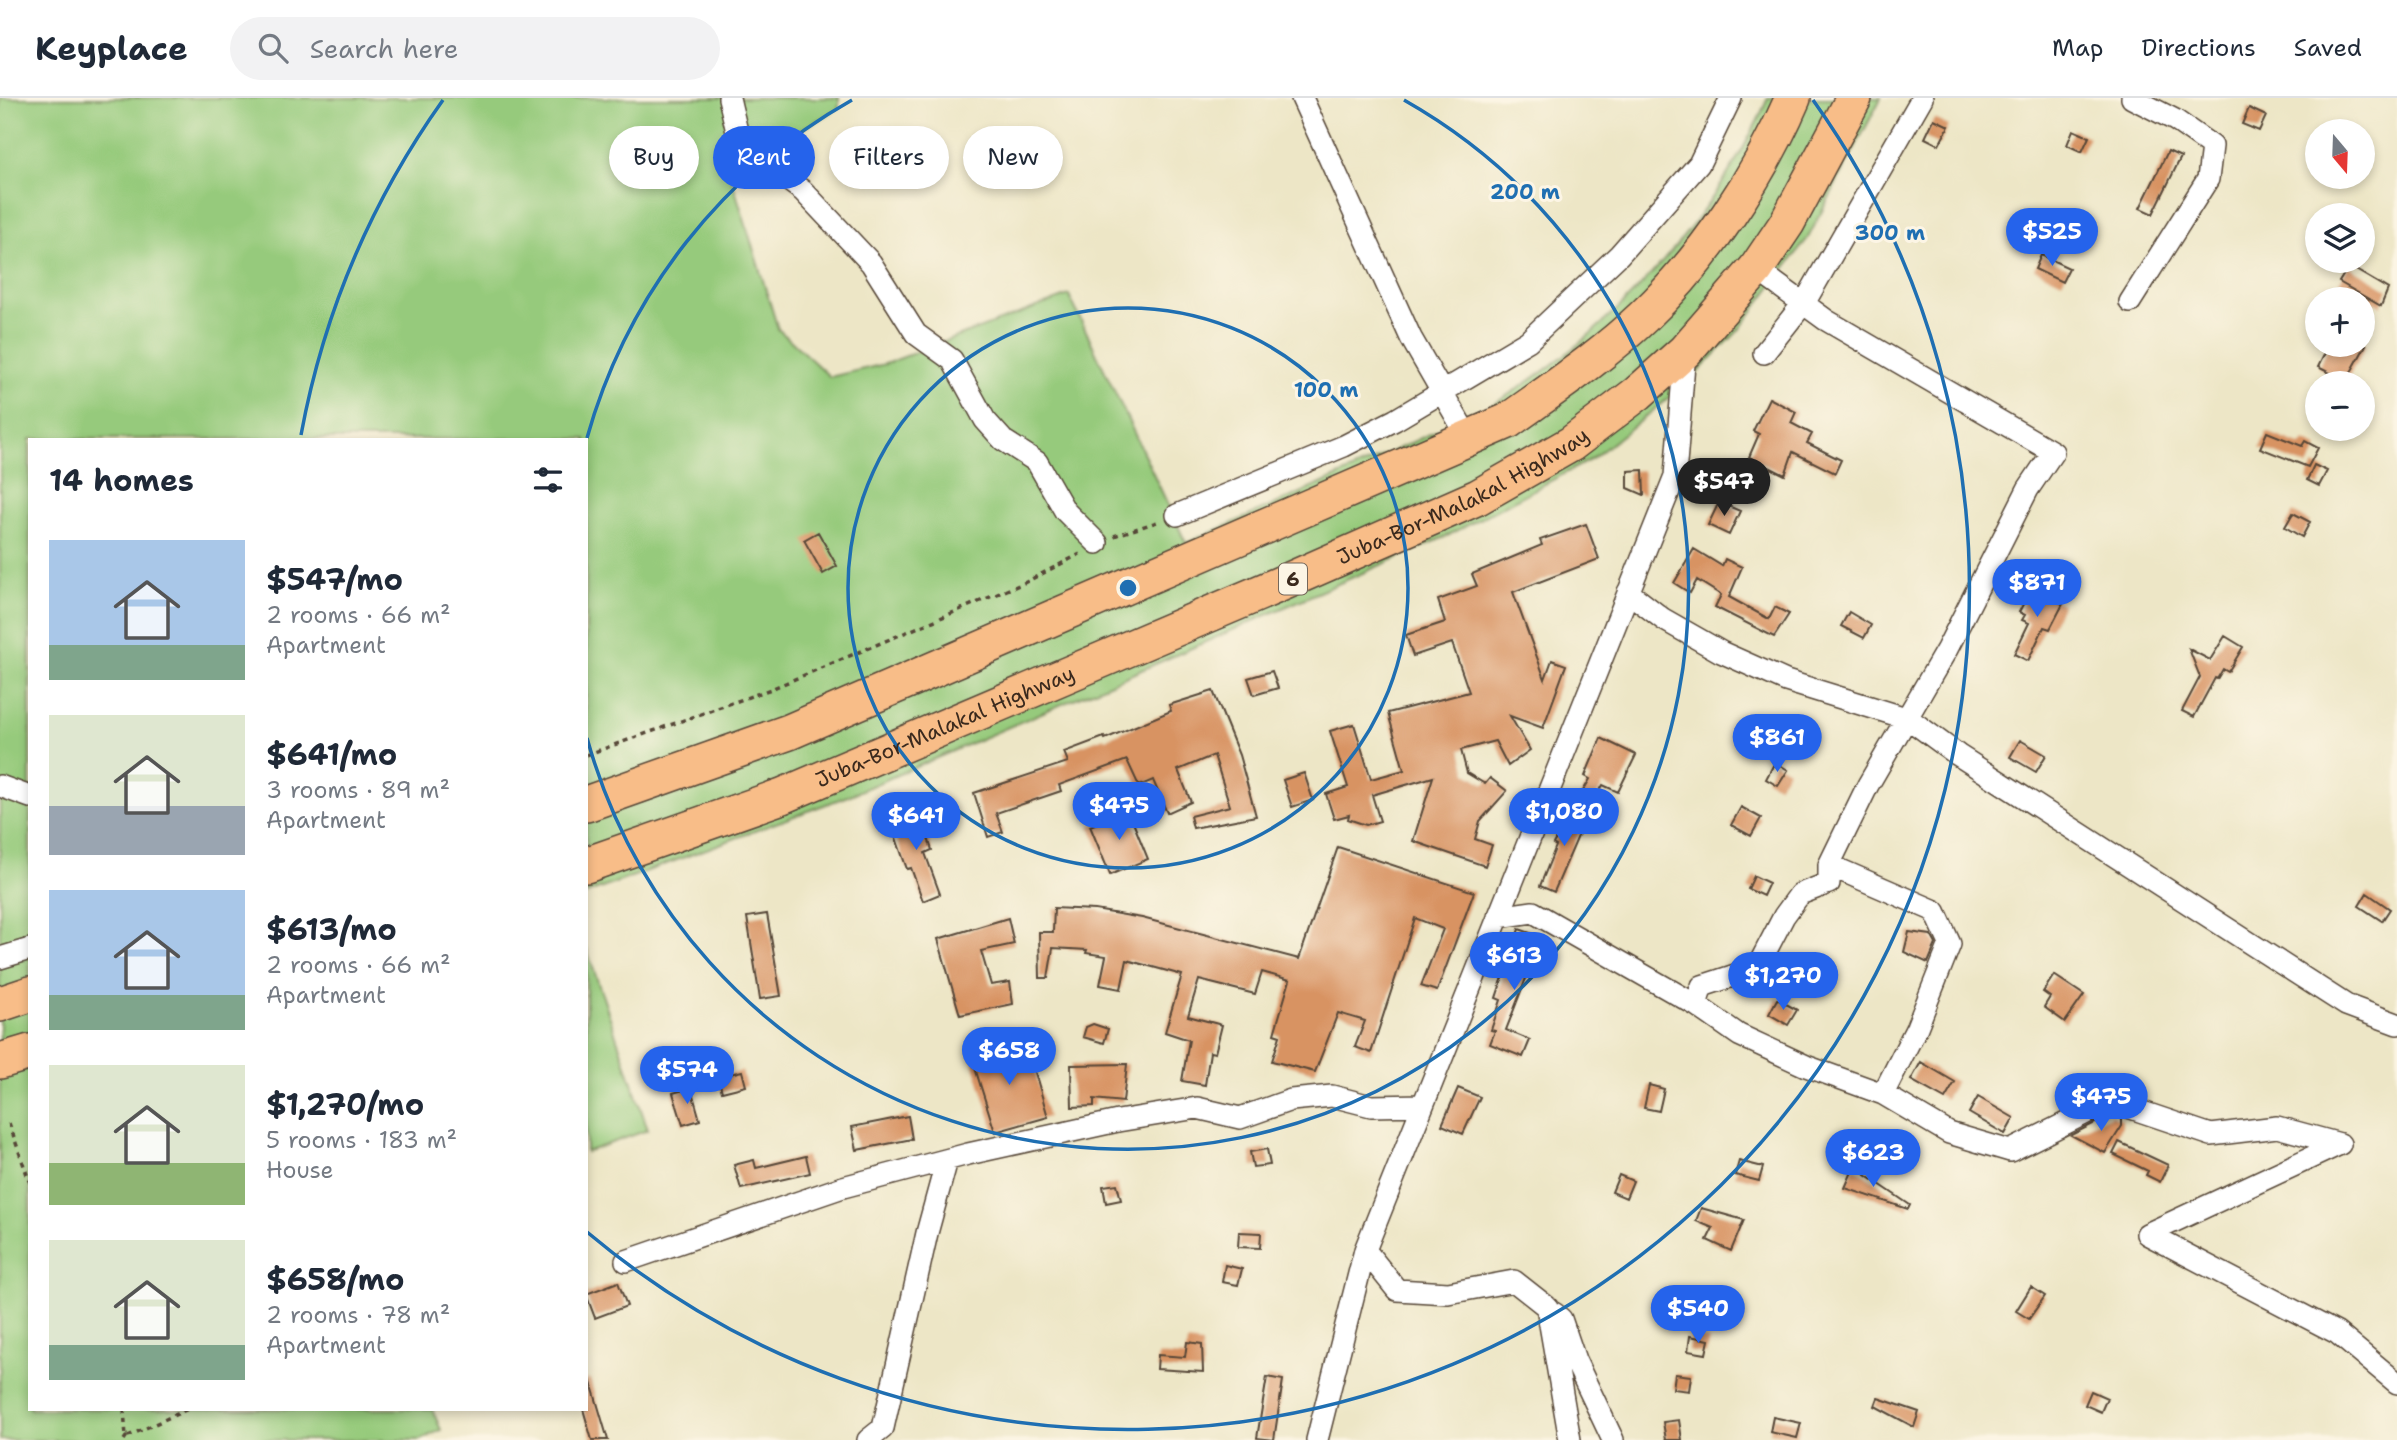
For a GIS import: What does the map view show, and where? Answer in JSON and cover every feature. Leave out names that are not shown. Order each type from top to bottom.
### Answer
[{"type":"highway","points":[[588,803],[789,732],[1508,421],[1576,372],[1643,317],[1691,266],[1753,175],[1793,98]]},
{"type":"highway","name":"Juba-Bor-Malakal Highway","points":[[588,864],[782,796],[1478,497],[1571,444],[1638,393],[1685,351],[1756,269],[1787,223],[1854,98]]},
{"type":"highway","points":[[0,1004],[28,995]]},
{"type":"highway","points":[[0,1061],[28,1053]]},
{"type":"street","points":[[729,98],[739,140],[756,157],[803,191],[871,263],[916,334],[952,360],[985,420],[1003,440],[1037,462],[1065,511],[1097,543]]},
{"type":"street","points":[[1302,98],[1411,338],[1469,439]]},
{"type":"street","points":[[1177,515],[1344,446],[1528,341],[1619,255],[1699,164],[1731,98]]},
{"type":"street","points":[[1764,353],[1806,300],[1922,98]]},
{"type":"street","points":[[2130,302],[2208,179],[2212,146],[2175,120],[2132,98]]},
{"type":"street","points":[[1696,1004],[1702,986],[1757,968],[1784,916],[1800,894],[1829,883],[1829,865],[1868,785],[1909,719],[2028,489],[2053,452],[1826,320],[1756,269]]},
{"type":"street","points":[[1317,1440],[1365,1250],[1675,476],[1685,351]]},
{"type":"street","points":[[1628,592],[1663,618],[1721,652],[1799,685],[1909,719],[1958,755],[2346,1005],[2397,1024]]},
{"type":"street","points":[[0,786],[28,796]]},
{"type":"street","points":[[1829,865],[1935,911],[1950,944],[1917,1027],[1884,1094]]},
{"type":"street","points":[[1498,917],[1533,912],[1696,1004],[1739,1035],[1806,1066],[1884,1094],[1948,1133],[2010,1152],[2110,1101],[2211,1135],[2277,1127],[2340,1144],[2147,1234],[2337,1333],[2397,1383]]},
{"type":"street","points":[[0,958],[28,950]]},
{"type":"street","points":[[626,1261],[843,1188],[947,1160],[1118,1121],[1197,1108],[1240,1118],[1291,1100],[1332,1096],[1371,1106],[1423,1105]]},
{"type":"street","points":[[869,1440],[883,1428],[927,1233],[947,1160]]},
{"type":"street","points":[[1365,1250],[1397,1290],[1447,1293],[1514,1281],[1561,1319],[1575,1360],[1613,1440]]},
{"type":"street","points":[[1547,1307],[1570,1440]]},
{"type":"path","points":[[588,754],[771,689],[1026,582],[1097,543],[1177,515]]},
{"type":"path","points":[[9,1123],[28,1177]]},
{"type":"path","points":[[124,1411],[126,1439],[184,1411]]},
{"type":"green space","points":[[0,98],[839,98],[839,108],[807,126],[713,126],[713,189],[735,189],[778,329],[830,377],[885,364],[1069,295],[1186,543],[1470,416],[1542,372],[1582,341],[1620,306],[1690,228],[1746,143],[1768,98],[1881,98],[1808,238],[1738,331],[1684,386],[1592,459],[1447,536],[1146,668],[848,796],[588,893],[588,438],[28,438],[28,1411],[433,1411],[441,1430],[420,1440],[0,1440]]},
{"type":"green space","points":[[588,953],[648,1130],[588,1151]]},
{"type":"building","points":[[2249,108],[2266,116],[2259,131],[2242,124]]},
{"type":"building","points":[[1934,119],[1949,126],[1939,145],[1925,138]]},
{"type":"building","points":[[2073,130],[2089,137],[2082,152],[2067,145]]},
{"type":"building","points":[[2168,151],[2181,157],[2153,214],[2140,208]]},
{"type":"building","points":[[2041,255],[2069,268],[2062,282],[2035,269]]},
{"type":"building","points":[[2345,273],[2361,273],[2388,289],[2381,306],[2375,303],[2375,287],[2348,287],[2339,282]]},
{"type":"building","points":[[2323,357],[2359,357],[2352,371],[2326,371],[2318,367]]},
{"type":"building","points":[[1769,398],[1796,412],[1791,423],[1812,434],[1807,443],[1841,460],[1835,473],[1793,452],[1785,475],[1749,457],[1759,434],[1753,431]]},
{"type":"building","points":[[2267,432],[2302,446],[2305,441],[2318,448],[2308,467],[2260,448]]},
{"type":"building","points":[[2314,465],[2327,471],[2319,486],[2307,480]]},
{"type":"building","points":[[1643,470],[1644,495],[1628,488],[1628,471]]},
{"type":"building","points":[[1719,502],[1740,511],[1729,535],[1708,525]]},
{"type":"building","points":[[2293,513],[2310,522],[2302,537],[2285,527]]},
{"type":"building","points":[[1586,524],[1599,559],[1513,592],[1545,679],[1552,660],[1566,665],[1543,728],[1510,716],[1530,750],[1508,766],[1495,741],[1461,750],[1467,773],[1485,784],[1490,778],[1507,791],[1480,821],[1475,839],[1492,845],[1485,866],[1413,841],[1433,777],[1372,795],[1380,821],[1366,825],[1348,819],[1349,815],[1334,819],[1326,794],[1348,787],[1330,731],[1354,724],[1371,779],[1404,770],[1388,713],[1469,692],[1452,643],[1413,656],[1406,635],[1445,622],[1438,600],[1477,586],[1472,574],[1542,545],[1540,540]]},
{"type":"building","points":[[818,532],[837,566],[823,574],[804,540]]},
{"type":"building","points":[[1694,549],[1722,566],[1725,559],[1742,567],[1729,597],[1769,619],[1775,607],[1789,614],[1774,637],[1715,607],[1721,595],[1697,580],[1690,593],[1674,583]]},
{"type":"building","points":[[2033,585],[2053,595],[2051,598],[2063,604],[2050,629],[2044,627],[2028,661],[2014,654],[2029,623],[2022,620],[2025,615],[2019,612]]},
{"type":"building","points":[[1849,612],[1871,625],[1864,638],[1841,626]]},
{"type":"building","points":[[2225,636],[2243,647],[2228,672],[2223,669],[2217,679],[2215,678],[2194,717],[2182,711],[2200,677],[2189,649],[2210,660]]},
{"type":"building","points":[[1272,671],[1278,688],[1254,695],[1248,678]]},
{"type":"building","points":[[1213,691],[1239,755],[1256,816],[1193,828],[1190,816],[1230,806],[1214,755],[1178,770],[1191,802],[1167,813],[1153,780],[1139,786],[1127,760],[1059,785],[1061,791],[996,813],[1003,832],[988,837],[974,793],[1068,762],[1064,752],[1104,737],[1105,739],[1171,711],[1169,705]]},
{"type":"building","points":[[1601,738],[1636,755],[1618,792],[1603,785],[1589,810],[1576,803],[1590,779],[1585,776]]},
{"type":"building","points":[[2020,740],[2046,755],[2036,772],[2010,757]]},
{"type":"building","points":[[1775,762],[1788,770],[1778,786],[1766,779]]},
{"type":"building","points":[[1304,773],[1313,800],[1292,807],[1283,780]]},
{"type":"building","points":[[1575,806],[1588,813],[1554,892],[1540,886],[1556,846],[1553,844]]},
{"type":"building","points":[[1741,807],[1761,818],[1751,836],[1731,825]]},
{"type":"building","points":[[1128,810],[1148,859],[1110,875],[1090,826]]},
{"type":"building","points":[[919,811],[932,850],[925,853],[940,894],[923,901],[911,868],[907,869],[890,821]]},
{"type":"building","points":[[1338,847],[1474,892],[1437,991],[1421,986],[1443,929],[1415,918],[1371,1053],[1355,1047],[1365,1021],[1338,1013],[1315,1072],[1272,1061],[1280,1036],[1274,1034],[1290,980],[1262,972],[1255,994],[1199,980],[1188,1016],[1222,1025],[1215,1053],[1210,1052],[1205,1085],[1182,1081],[1189,1040],[1165,1032],[1182,975],[1127,960],[1121,989],[1100,985],[1106,956],[1086,953],[1087,950],[1053,948],[1048,978],[1040,978],[1039,932],[1053,932],[1054,908],[1095,910],[1142,918],[1299,959]]},
{"type":"building","points":[[1754,876],[1769,883],[1763,896],[1748,889]]},
{"type":"building","points":[[2367,893],[2390,909],[2382,921],[2359,906]]},
{"type":"building","points":[[767,914],[781,996],[760,999],[747,917]]},
{"type":"building","points":[[1008,918],[1014,944],[981,951],[991,985],[1010,982],[1013,1004],[960,1015],[938,939]]},
{"type":"building","points":[[1519,929],[1542,937],[1506,1030],[1530,1040],[1523,1057],[1490,1044],[1495,1031],[1491,1030],[1501,1000],[1496,998]]},
{"type":"building","points":[[1909,932],[1931,935],[1936,944],[1928,963],[1904,952]]},
{"type":"building","points":[[2054,975],[2084,995],[2065,1022],[2044,1007],[2050,997],[2043,992]]},
{"type":"building","points":[[1777,999],[1797,1010],[1788,1025],[1769,1014]]},
{"type":"building","points":[[1093,1024],[1108,1029],[1104,1043],[1083,1037],[1086,1027]]},
{"type":"building","points":[[999,1044],[1002,1056],[1031,1046],[1035,1061],[1032,1062],[1048,1117],[995,1132],[970,1052]]},
{"type":"building","points":[[1921,1062],[1955,1082],[1945,1099],[1911,1080]]},
{"type":"building","points":[[1127,1064],[1123,1102],[1094,1099],[1094,1106],[1072,1107],[1071,1065]]},
{"type":"building","points":[[742,1071],[746,1086],[722,1092],[718,1077]]},
{"type":"building","points":[[2108,1076],[2137,1091],[2135,1095],[2114,1088],[2101,1091]]},
{"type":"building","points":[[1649,1085],[1664,1089],[1659,1111],[1644,1108]]},
{"type":"building","points":[[691,1088],[700,1120],[683,1125],[673,1093]]},
{"type":"building","points":[[1458,1088],[1480,1097],[1463,1134],[1442,1125]]},
{"type":"building","points":[[1978,1097],[2014,1118],[2005,1134],[1969,1113]]},
{"type":"building","points":[[2111,1115],[2122,1119],[2122,1126],[2105,1153],[2071,1135]]},
{"type":"building","points":[[908,1116],[912,1139],[857,1150],[852,1127]]},
{"type":"building","points":[[2119,1142],[2168,1165],[2160,1182],[2146,1175],[2148,1171],[2113,1154]]},
{"type":"building","points":[[1267,1149],[1270,1165],[1253,1167],[1250,1152]]},
{"type":"building","points":[[806,1156],[810,1173],[741,1189],[734,1165],[754,1160],[756,1168]]},
{"type":"building","points":[[1739,1161],[1763,1167],[1759,1181],[1735,1175]]},
{"type":"building","points":[[1854,1167],[1910,1205],[1908,1209],[1845,1188]]},
{"type":"building","points":[[1619,1175],[1633,1181],[1626,1198],[1612,1192]]},
{"type":"building","points":[[1117,1184],[1121,1200],[1106,1203],[1103,1186]]},
{"type":"building","points":[[1701,1208],[1744,1220],[1731,1251],[1707,1240],[1713,1228],[1696,1221]]},
{"type":"building","points":[[1239,1232],[1261,1233],[1260,1248],[1238,1247]]},
{"type":"building","points":[[1225,1265],[1242,1269],[1238,1285],[1222,1282]]},
{"type":"building","points":[[618,1282],[627,1306],[595,1318],[588,1293]]},
{"type":"building","points":[[2031,1287],[2045,1296],[2029,1319],[2016,1311]]},
{"type":"building","points":[[1690,1336],[1709,1340],[1706,1354],[1688,1351]]},
{"type":"building","points":[[1187,1342],[1202,1344],[1203,1372],[1157,1369],[1158,1355],[1185,1357]]},
{"type":"building","points":[[1675,1374],[1691,1376],[1689,1391],[1673,1389]]},
{"type":"building","points":[[1267,1377],[1283,1380],[1274,1440],[1257,1438]]},
{"type":"building","points":[[588,1380],[608,1440],[592,1440],[584,1411],[588,1411]]},
{"type":"building","points":[[2091,1391],[2107,1398],[2101,1412],[2085,1405]]},
{"type":"building","points":[[1878,1398],[1919,1412],[1914,1427],[1875,1406]]},
{"type":"building","points":[[1773,1417],[1801,1423],[1797,1438],[1770,1432]]},
{"type":"building","points":[[1679,1420],[1682,1440],[1666,1440],[1663,1422]]}]
